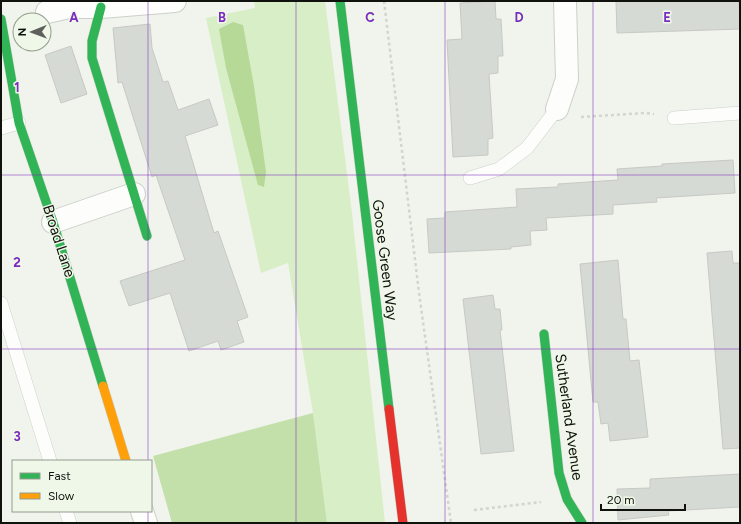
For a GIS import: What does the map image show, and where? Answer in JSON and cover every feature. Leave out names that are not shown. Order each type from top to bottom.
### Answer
[{"type":"street","points":[[47,12],[69,7],[101,7],[175,1]]},
{"type":"street","name":"Goose Green Way","points":[[340,1],[403,523]]},
{"type":"street","points":[[557,109],[568,79],[565,1]]},
{"type":"street","points":[[101,7],[92,41],[92,58],[147,236]]},
{"type":"street","name":"Broad Lane","points":[[1,19],[4,53],[18,124],[53,222],[126,460]]},
{"type":"street","points":[[53,222],[134,194]]},
{"type":"street","name":"Sutherland Avenue","points":[[544,334],[560,473],[567,499],[582,523]]},
{"type":"street","points":[[142,512],[146,523]]},
{"type":"lane","points":[[470,178],[499,169],[527,148],[557,109]]},
{"type":"lane","points":[[674,118],[740,113]]},
{"type":"lane","points":[[1,128],[18,124]]},
{"type":"lane","points":[[1,303],[50,460]]},
{"type":"lane","points":[[66,512],[70,523]]},
{"type":"path","points":[[384,1],[419,293],[451,523]]},
{"type":"path","points":[[557,109],[573,118],[645,113],[674,118]]},
{"type":"path","points":[[474,510],[567,499]]},
{"type":"shaded area","points":[[254,1],[325,1],[352,213],[385,523],[327,523],[313,413],[288,263],[261,273],[206,18],[255,8]]},
{"type":"shaded area","points":[[233,22],[243,25],[254,86],[266,172],[264,187],[258,185],[226,68],[219,29]]},
{"type":"shaded area","points":[[313,413],[327,523],[172,523],[153,456]]},
{"type":"building","points":[[495,1],[496,19],[501,19],[503,56],[498,56],[498,73],[489,74],[493,138],[488,139],[488,155],[453,157],[447,40],[462,39],[460,3]]},
{"type":"building","points":[[616,1],[739,1],[740,29],[617,33]]},
{"type":"building","points":[[150,24],[152,48],[163,82],[168,81],[178,110],[209,99],[218,125],[185,136],[214,233],[218,231],[248,317],[237,321],[244,342],[221,350],[218,341],[189,351],[170,293],[129,306],[120,281],[185,260],[156,175],[152,177],[122,82],[118,83],[113,28]]},
{"type":"building","points":[[71,46],[87,94],[61,103],[45,55]]},
{"type":"building","points":[[733,160],[735,193],[656,198],[657,202],[613,205],[613,214],[546,218],[547,230],[530,231],[531,245],[511,247],[511,249],[429,253],[427,219],[445,218],[445,212],[517,207],[516,189],[558,187],[558,184],[618,180],[617,169],[662,166],[662,164]]},
{"type":"building","points":[[732,251],[733,263],[740,263],[740,448],[723,449],[707,253]]},
{"type":"building","points":[[618,260],[623,319],[626,319],[630,361],[639,360],[648,437],[610,441],[608,423],[601,424],[598,402],[593,402],[580,264]]},
{"type":"building","points":[[493,295],[495,309],[500,309],[502,330],[500,330],[514,451],[481,454],[463,299]]},
{"type":"building","points":[[740,474],[740,507],[668,511],[669,515],[618,520],[617,489],[650,488],[650,479]]},
{"type":"traffic: fast","points":[[340,1],[389,409]]},
{"type":"traffic: fast","points":[[101,7],[92,41],[92,58],[147,236]]},
{"type":"traffic: fast","points":[[1,19],[19,123],[53,222],[103,386]]},
{"type":"traffic: fast","points":[[544,334],[559,473],[567,499],[582,523]]},
{"type":"traffic: slow","points":[[103,386],[126,460]]},
{"type":"traffic: jam","points":[[389,409],[403,523]]}]
